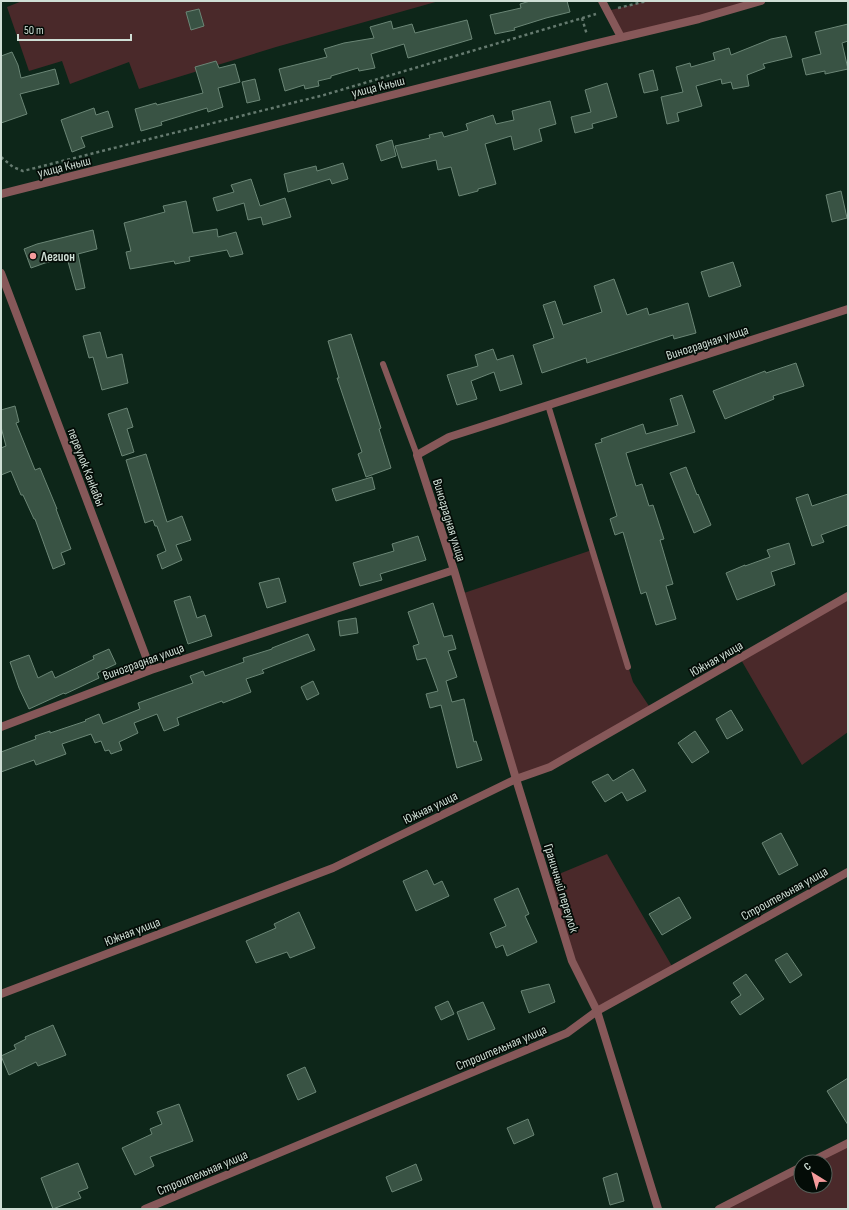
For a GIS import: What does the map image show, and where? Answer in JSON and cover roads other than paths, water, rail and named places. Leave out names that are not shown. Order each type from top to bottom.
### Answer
[{"type":"street","points":[[602,1],[620,37]]},
{"type":"street","name":"улица Кныш","points":[[1,194],[699,18],[761,1]]},
{"type":"street","name":"переулок Канкавы","points":[[1,273],[151,670]]},
{"type":"street","name":"Виноградная улица","points":[[1,727],[151,670],[454,570],[417,455],[449,437],[848,309]]},
{"type":"street","name":"Граничный переулок","points":[[454,570],[572,961],[596,1011],[658,1209]]},
{"type":"street","name":"Южная улица","points":[[1,994],[333,868],[516,779],[550,767],[848,596]]},
{"type":"street","name":"Строительная улица","points":[[145,1209],[568,1033],[596,1011],[848,872]]},
{"type":"street","points":[[826,1154],[848,1143]]},
{"type":"street","points":[[719,1209],[793,1171]]},
{"type":"lane","points":[[383,364],[417,455]]},
{"type":"lane","points":[[548,405],[628,667]]},
{"type":"place","name":"Легион","points":[[33,256]]}]
